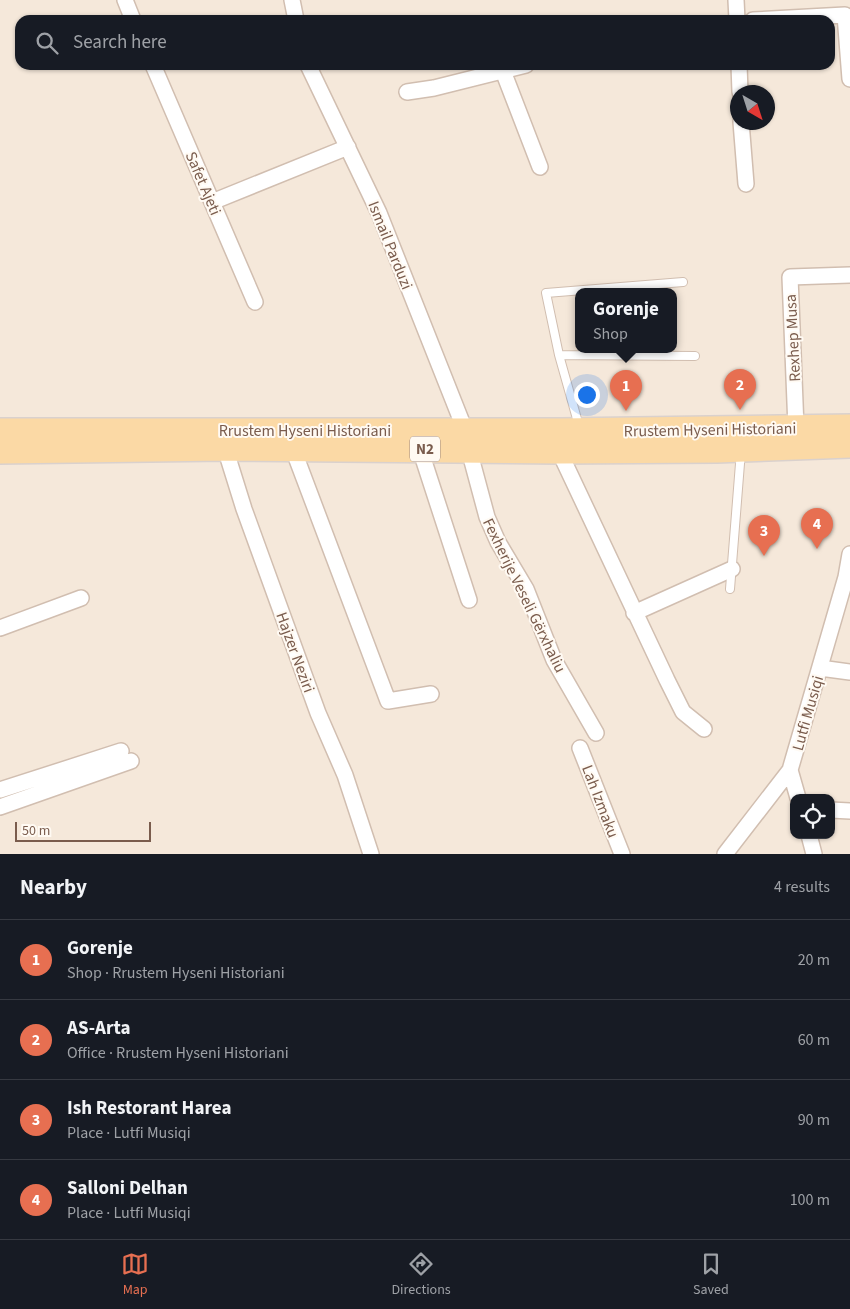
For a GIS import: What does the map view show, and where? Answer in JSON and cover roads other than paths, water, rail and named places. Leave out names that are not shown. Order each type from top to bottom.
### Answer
[{"type":"main road","name":"Rrustem Hyseni Historiani","points":[[0,451],[224,448],[293,450],[420,449],[467,440],[580,431],[850,427]]},
{"type":"main road","name":"Rrustem Hyseni Historiani","points":[[0,430],[467,440],[560,451],[850,445]]},
{"type":"street","points":[[125,0],[131,15]]},
{"type":"street","points":[[292,0],[295,15]]},
{"type":"street","points":[[736,0],[737,15]]},
{"type":"street","points":[[835,16],[845,15],[850,79]]},
{"type":"street","name":"Safet Ajeti","points":[[155,70],[255,302]]},
{"type":"street","name":"Ismail Parduzi","points":[[310,70],[379,213],[467,440]]},
{"type":"street","points":[[407,92],[434,88],[507,70]]},
{"type":"street","points":[[739,70],[740,85]]},
{"type":"street","points":[[503,71],[540,166]]},
{"type":"street","points":[[742,130],[746,184]]},
{"type":"street","points":[[212,202],[348,147]]},
{"type":"street","name":"Rexhep Musa","points":[[796,428],[790,278],[850,275]]},
{"type":"street","name":"Fexherije Veseli Gërxhaliu","points":[[467,440],[487,518],[498,542],[526,590],[554,660],[596,734]]},
{"type":"street","name":"Hajzer Neziri","points":[[224,448],[244,509],[318,713],[345,775],[371,854]]},
{"type":"street","points":[[420,449],[469,600]]},
{"type":"street","name":"Rrustem Hyseni Historiani","points":[[293,450],[388,701],[431,694]]},
{"type":"street","points":[[560,451],[634,613],[683,712],[704,730]]},
{"type":"street","name":"Lutfi Musiqi","points":[[725,854],[790,770],[848,577],[850,554]]},
{"type":"street","points":[[634,613],[732,569]]},
{"type":"street","points":[[0,628],[82,598]]},
{"type":"street","points":[[820,668],[850,672]]},
{"type":"street","name":"Lah Izmaku","points":[[580,748],[622,854]]},
{"type":"street","points":[[0,790],[126,756],[0,807]]},
{"type":"street","points":[[790,770],[797,794]]},
{"type":"street","points":[[835,810],[850,811]]},
{"type":"street","points":[[810,839],[814,854]]},
{"type":"lane","points":[[608,288],[683,282]]},
{"type":"lane","points":[[575,291],[546,293],[559,355],[580,431]]},
{"type":"lane","points":[[559,355],[695,356]]},
{"type":"lane","points":[[730,589],[741,448]]},
{"type":"place","name":"AS-Arta","points":[[740,410]]},
{"type":"place","name":"Gorenje","points":[[626,411]]},
{"type":"place","name":"Salloni Delhan","points":[[817,549]]},
{"type":"place","name":"Ish Restorant Harea","points":[[764,556]]}]
